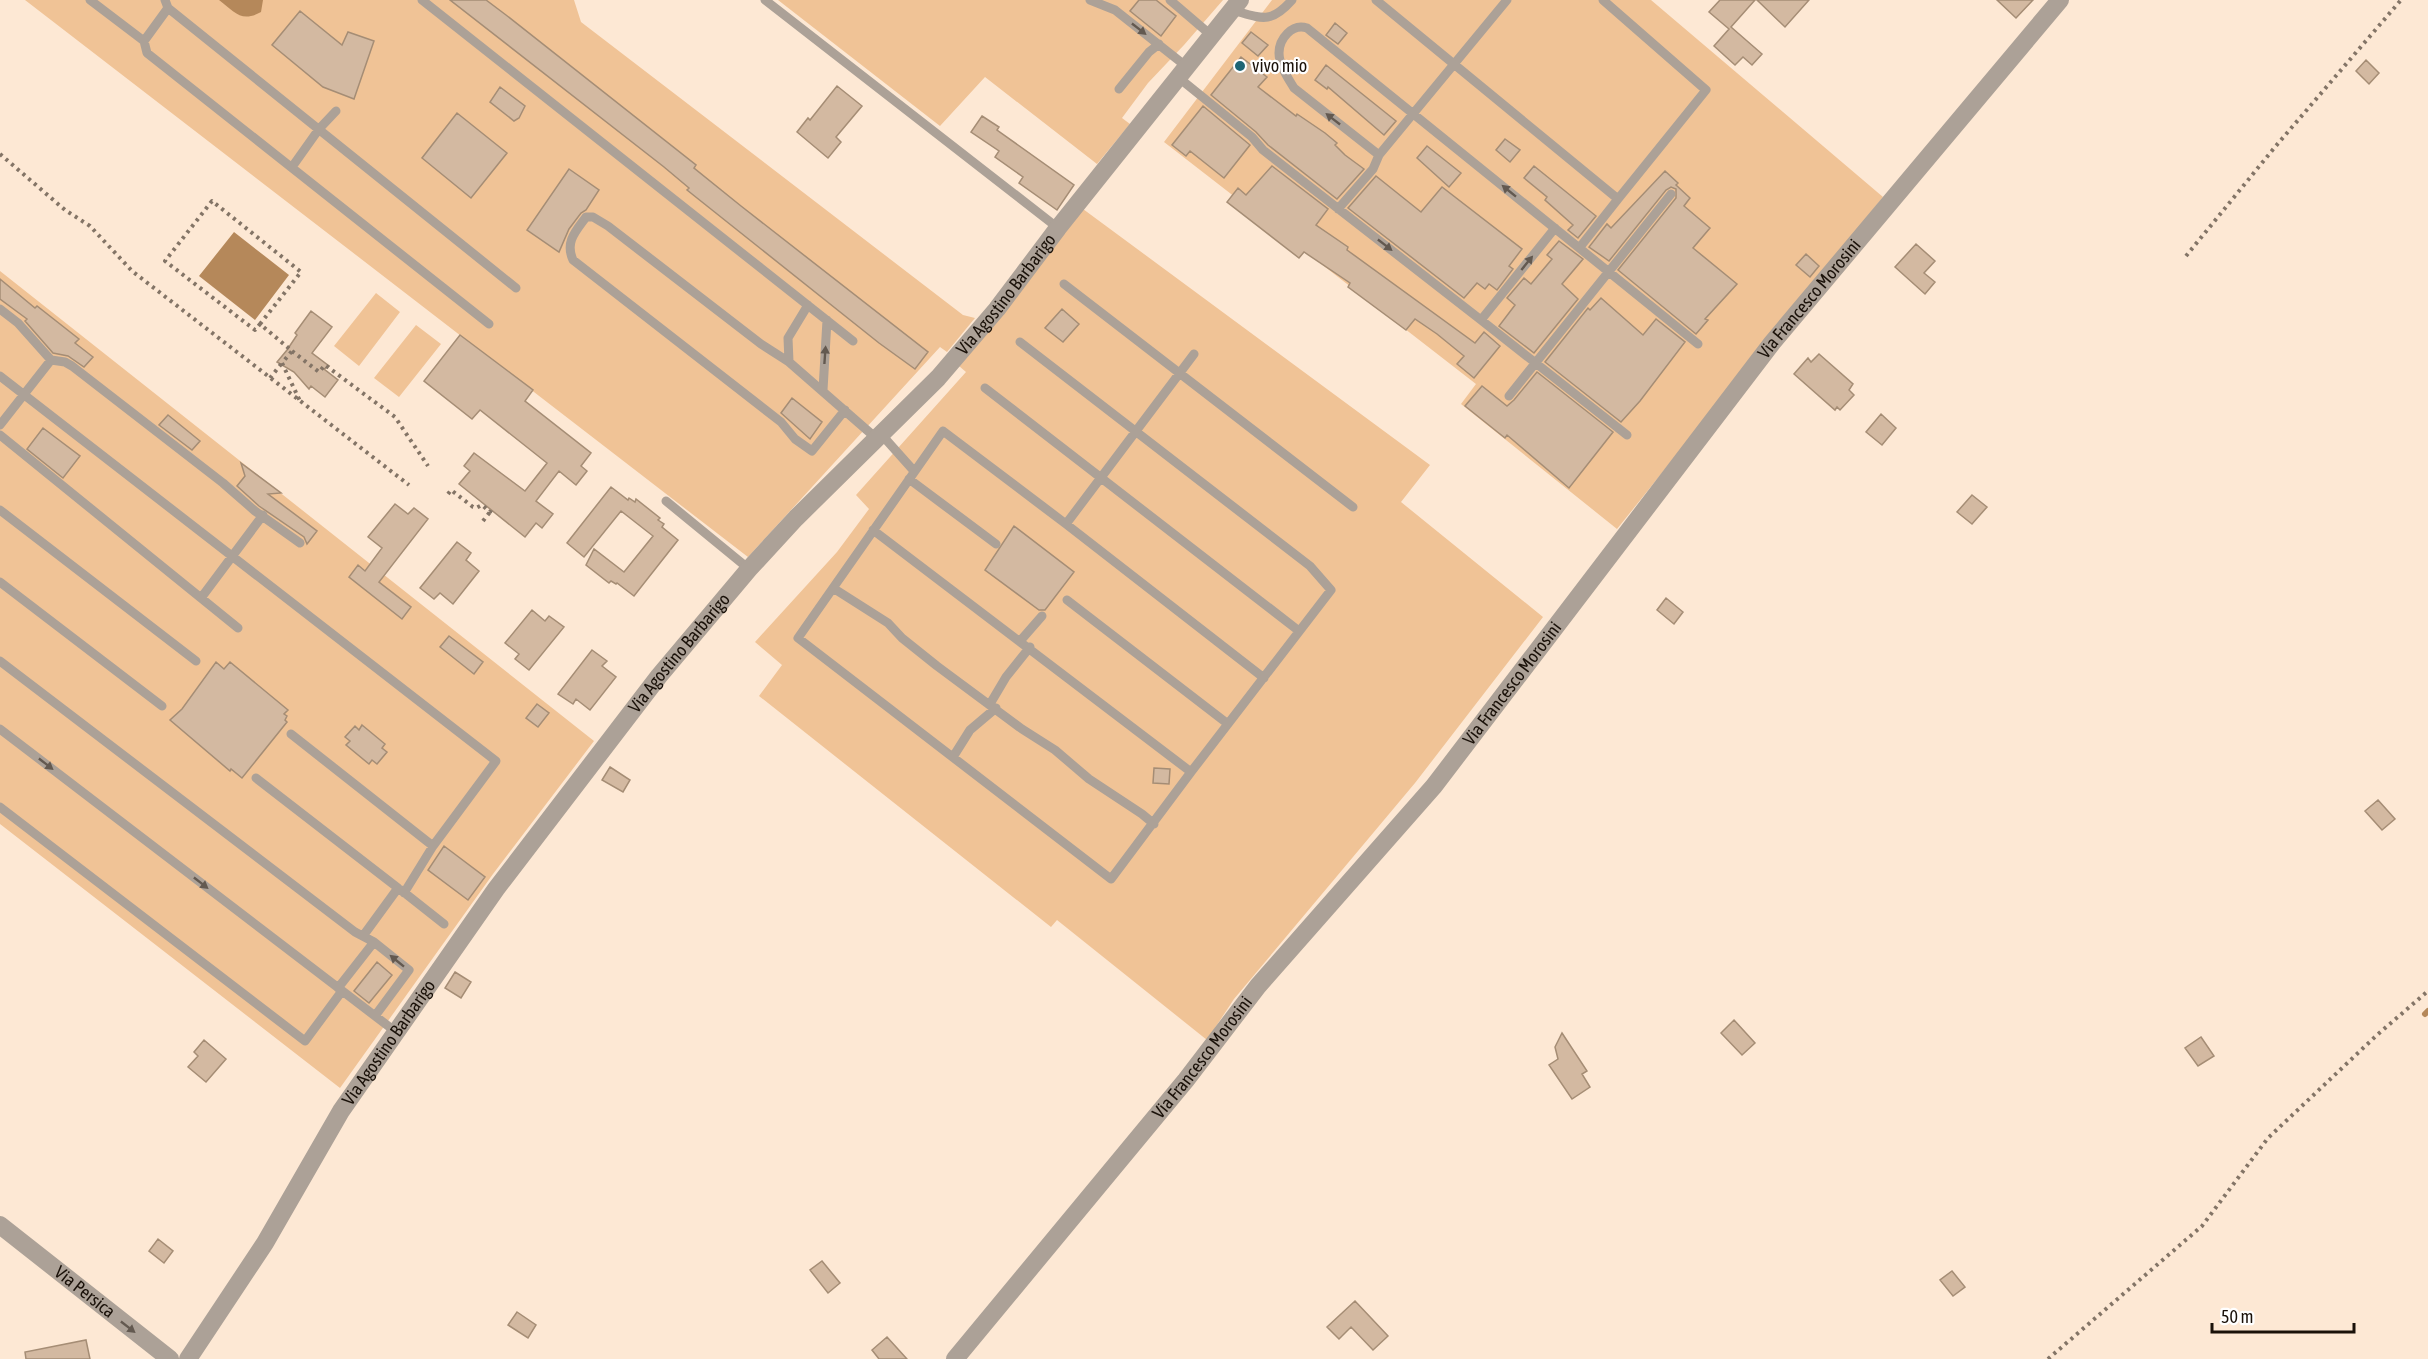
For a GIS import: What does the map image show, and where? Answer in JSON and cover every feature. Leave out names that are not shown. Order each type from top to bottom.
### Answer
[{"type":"street","name":"Via Francesco Morosini","points":[[955,1359],[1186,1080],[1258,986],[1434,786],[1772,343],[2060,0]]},
{"type":"street","name":"Via Agostino Barbarigo","points":[[188,1359],[265,1243],[341,1111],[496,890],[659,676],[749,569],[938,378],[997,309],[1058,228],[1236,5]]},
{"type":"street","name":"Via Persica","points":[[0,1225],[170,1359]]},
{"type":"lane","points":[[90,0],[144,41],[147,53],[489,324]]},
{"type":"lane","points":[[422,0],[853,341]]},
{"type":"lane","points":[[765,0],[1058,228]]},
{"type":"lane","points":[[1090,0],[1108,3],[1159,44],[1183,73],[1263,150],[1627,435]]},
{"type":"lane","points":[[1170,0],[1212,36]]},
{"type":"lane","points":[[1236,5],[1262,18],[1271,18],[1281,12],[1292,0]]},
{"type":"lane","points":[[1376,0],[1618,199]]},
{"type":"lane","points":[[1338,209],[1373,169],[1379,155],[1507,0]]},
{"type":"lane","points":[[1580,247],[1706,90],[1603,0]]},
{"type":"lane","points":[[144,41],[166,4],[516,288]]},
{"type":"lane","points":[[1379,155],[1294,88],[1286,76],[1279,53],[1282,41],[1290,30],[1301,26],[1306,28],[1698,344]]},
{"type":"lane","points":[[1119,88],[1149,52],[1159,44]]},
{"type":"lane","points":[[292,167],[319,129],[336,111]]},
{"type":"lane","points":[[1509,396],[1671,194]]},
{"type":"lane","points":[[845,410],[812,451],[795,439],[781,422],[573,260],[568,249],[570,240],[586,217],[593,217],[761,344],[789,362],[879,436],[912,475],[996,544]]},
{"type":"lane","points":[[1481,320],[1555,228]]},
{"type":"lane","points":[[1064,284],[1353,507]]},
{"type":"lane","points":[[789,362],[788,338],[808,305]]},
{"type":"lane","points":[[0,309],[18,323],[51,360],[65,362],[72,366],[300,543]]},
{"type":"lane","points":[[823,390],[827,320]]},
{"type":"lane","points":[[1020,342],[1310,566],[1331,590],[1112,879],[798,639],[943,431],[1264,678]]},
{"type":"lane","points":[[1066,524],[1194,354]]},
{"type":"lane","points":[[0,425],[51,360]]},
{"type":"lane","points":[[0,376],[496,761],[401,890],[363,936]]},
{"type":"lane","points":[[985,388],[1299,631]]},
{"type":"lane","points":[[0,435],[238,628]]},
{"type":"lane","points":[[666,501],[749,569]]},
{"type":"lane","points":[[0,510],[196,662]]},
{"type":"lane","points":[[201,598],[263,515]]},
{"type":"lane","points":[[873,530],[1021,640],[1191,772]]},
{"type":"lane","points":[[0,582],[162,705]]},
{"type":"lane","points":[[833,588],[888,623],[902,638],[937,666],[1055,750],[1089,779],[1154,824]]},
{"type":"lane","points":[[1067,600],[1228,724]]},
{"type":"lane","points":[[1021,640],[1042,616]]},
{"type":"lane","points":[[953,757],[969,730],[993,706],[1006,677],[1029,647]]},
{"type":"lane","points":[[0,661],[409,970],[375,1017]]},
{"type":"lane","points":[[0,729],[396,1032]]},
{"type":"lane","points":[[291,734],[433,846]]},
{"type":"lane","points":[[256,778],[444,924]]},
{"type":"lane","points":[[0,807],[305,1041],[374,942]]},
{"type":"path","points":[[2186,256],[2275,147],[2401,0]]},
{"type":"path","points":[[0,154],[65,210],[90,226],[132,272],[408,485]]},
{"type":"path","points":[[212,201],[301,272],[260,324],[255,330],[165,261],[212,201]]},
{"type":"path","points":[[260,324],[319,372],[324,365],[395,417],[428,466]]},
{"type":"path","points":[[270,378],[292,351]]},
{"type":"path","points":[[282,363],[301,401]]},
{"type":"path","points":[[448,494],[451,490],[472,507],[482,505],[491,511],[483,521]]},
{"type":"path","points":[[2048,1359],[2202,1226],[2268,1138],[2377,1035],[2428,991]]},
{"type":"shaded area","points":[[25,0],[574,0],[581,22],[963,315],[975,318],[947,352],[940,347],[748,557]]},
{"type":"shaded area","points":[[219,0],[263,0],[261,12],[243,16],[238,15]]},
{"type":"shaded area","points":[[778,0],[1223,0],[1148,83],[1122,118],[1130,124],[1097,164],[985,77],[940,126]]},
{"type":"shaded area","points":[[1272,0],[1651,0],[1883,197],[1617,529],[1461,404],[1476,384],[1164,142]]},
{"type":"shaded area","points":[[1083,209],[1430,465],[1401,502],[1543,617],[1415,783],[1234,999],[1207,1040],[1057,920],[1051,927],[759,696],[782,665],[755,642],[837,552],[869,509],[856,495],[966,372],[959,366]]},
{"type":"shaded area","points":[[234,232],[289,275],[255,320],[199,276]]},
{"type":"shaded area","points":[[0,271],[594,741],[493,874],[340,1088],[0,824]]},
{"type":"shaded area","points":[[376,293],[400,312],[359,366],[334,346]]},
{"type":"shaded area","points":[[416,325],[441,344],[399,397],[374,378]]},
{"type":"building","points":[[450,0],[486,0],[696,165],[694,168],[741,206],[928,352],[915,369],[879,343],[687,190],[689,188],[664,167]]},
{"type":"building","points":[[1139,0],[1156,0],[1176,16],[1161,36],[1130,11]]},
{"type":"building","points":[[1720,0],[1755,0],[1731,27],[1762,54],[1752,65],[1743,57],[1735,65],[1714,46],[1729,29],[1709,12]]},
{"type":"building","points":[[1757,0],[1809,0],[1785,27]]},
{"type":"building","points":[[1997,0],[2033,0],[2016,18]]},
{"type":"building","points":[[300,11],[342,45],[348,32],[374,41],[354,99],[323,87],[272,45]]},
{"type":"building","points":[[1335,23],[1347,33],[1338,44],[1326,35]]},
{"type":"building","points":[[1251,32],[1268,45],[1258,56],[1242,43]]},
{"type":"building","points":[[1241,57],[1267,77],[1258,87],[1296,116],[1297,114],[1325,133],[1337,143],[1335,145],[1345,155],[1364,169],[1337,199],[1268,145],[1256,132],[1211,95]]},
{"type":"building","points":[[2366,60],[2379,73],[2369,84],[2356,71]]},
{"type":"building","points":[[1326,65],[1396,121],[1384,135],[1328,87],[1327,89],[1315,80]]},
{"type":"building","points":[[837,86],[862,106],[836,137],[841,142],[828,158],[797,132],[808,118],[810,120]]},
{"type":"building","points":[[500,87],[525,106],[519,118],[514,121],[490,102]]},
{"type":"building","points":[[1203,106],[1250,145],[1224,178],[1190,151],[1186,156],[1172,145]]},
{"type":"building","points":[[457,113],[507,153],[471,198],[422,158]]},
{"type":"building","points":[[982,116],[999,127],[997,130],[1074,185],[1057,210],[1019,183],[1023,177],[995,157],[999,151],[971,132]]},
{"type":"building","points":[[1505,139],[1520,150],[1510,162],[1496,150]]},
{"type":"building","points":[[1427,146],[1461,173],[1449,187],[1417,158]]},
{"type":"building","points":[[1272,166],[1328,209],[1316,225],[1348,247],[1347,250],[1475,343],[1484,332],[1500,346],[1474,378],[1457,364],[1464,356],[1437,334],[1415,319],[1406,330],[1348,287],[1350,283],[1304,252],[1299,258],[1227,202],[1238,188],[1246,195]]},
{"type":"building","points":[[1534,166],[1596,216],[1578,238],[1568,230],[1573,225],[1545,200],[1547,197],[1524,178]]},
{"type":"building","points":[[569,169],[599,190],[586,210],[569,229],[559,252],[527,230]]},
{"type":"building","points":[[1665,171],[1690,198],[1684,206],[1710,228],[1693,248],[1737,284],[1705,319],[1708,320],[1696,334],[1618,270],[1676,198],[1676,189],[1671,187],[1666,190],[1609,261],[1589,247],[1607,224],[1611,228]]},
{"type":"building","points":[[1376,176],[1421,212],[1442,187],[1522,249],[1509,266],[1513,269],[1497,290],[1489,284],[1485,289],[1477,283],[1464,298],[1348,208]]},
{"type":"building","points":[[1559,241],[1583,259],[1562,284],[1578,299],[1534,353],[1499,326],[1515,305],[1507,298],[1524,278],[1531,284],[1552,259],[1547,255]]},
{"type":"building","points":[[1916,244],[1935,261],[1924,273],[1935,282],[1925,294],[1895,267]]},
{"type":"building","points":[[1806,254],[1819,266],[1810,277],[1796,265]]},
{"type":"building","points":[[0,279],[35,308],[37,306],[79,339],[75,343],[93,357],[84,367],[68,356],[53,353],[25,321],[27,319],[0,299]]},
{"type":"building","points":[[1601,298],[1643,335],[1656,319],[1685,342],[1621,422],[1545,362],[1588,308],[1590,310]]},
{"type":"building","points":[[1062,309],[1079,324],[1063,342],[1045,328]]},
{"type":"building","points":[[311,311],[332,327],[312,353],[329,366],[324,369],[338,380],[325,397],[311,386],[309,389],[294,372],[277,362]]},
{"type":"building","points":[[460,335],[533,390],[525,401],[591,453],[581,466],[587,471],[576,485],[559,471],[536,501],[553,514],[542,528],[536,523],[525,537],[459,484],[470,471],[464,466],[474,453],[525,491],[547,463],[480,410],[472,419],[424,381]]},
{"type":"building","points":[[1819,354],[1853,384],[1849,390],[1854,395],[1840,410],[1837,407],[1835,410],[1794,374],[1808,358],[1811,362]]},
{"type":"building","points":[[1537,372],[1613,432],[1569,488],[1507,435],[1505,438],[1465,406],[1482,386],[1507,406]]},
{"type":"building","points":[[792,398],[822,422],[810,439],[781,413]]},
{"type":"building","points":[[1881,414],[1896,428],[1882,445],[1866,432]]},
{"type":"building","points":[[168,415],[200,441],[192,450],[159,425]]},
{"type":"building","points":[[43,428],[80,456],[63,478],[27,449]]},
{"type":"building","points":[[241,463],[281,493],[268,494],[317,531],[307,544],[304,537],[259,506],[237,486],[245,476]]},
{"type":"building","points":[[611,487],[628,500],[629,498],[635,502],[636,499],[660,518],[658,520],[664,524],[662,527],[678,540],[634,596],[617,583],[611,581],[609,583],[586,565],[594,549],[624,572],[653,536],[621,511],[584,557],[567,543]]},
{"type":"building","points":[[1972,495],[1987,507],[1972,524],[1957,512]]},
{"type":"building","points":[[395,504],[408,514],[414,508],[428,519],[379,582],[411,607],[402,619],[349,577],[358,565],[365,571],[382,548],[368,537]]},
{"type":"building","points":[[1014,526],[1074,572],[1045,610],[1039,610],[985,570]]},
{"type":"building","points":[[457,542],[471,553],[466,560],[479,571],[453,604],[440,593],[434,599],[420,588]]},
{"type":"building","points":[[1666,598],[1683,612],[1674,624],[1657,610]]},
{"type":"building","points":[[532,610],[545,621],[549,616],[564,627],[529,670],[515,659],[519,654],[505,643]]},
{"type":"building","points":[[449,636],[483,662],[474,674],[440,647]]},
{"type":"building","points":[[592,650],[607,661],[602,666],[616,677],[590,710],[576,699],[573,704],[558,694]]},
{"type":"building","points":[[216,662],[224,669],[230,662],[288,710],[284,714],[287,716],[285,720],[287,722],[242,778],[231,769],[230,771],[170,720],[182,709]]},
{"type":"building","points":[[537,704],[549,713],[538,727],[526,718]]},
{"type":"building","points":[[362,725],[385,744],[382,748],[387,752],[377,764],[372,760],[369,764],[346,745],[350,741],[345,737],[355,726],[359,730]]},
{"type":"building","points":[[610,767],[630,780],[623,792],[602,780]]},
{"type":"building","points":[[1154,768],[1170,769],[1169,784],[1153,783]]},
{"type":"building","points":[[2378,800],[2395,819],[2382,830],[2365,811]]},
{"type":"building","points":[[444,846],[485,877],[468,900],[428,870]]},
{"type":"building","points":[[377,962],[392,975],[369,1003],[354,991]]},
{"type":"building","points":[[455,972],[471,982],[461,998],[445,988]]},
{"type":"building","points":[[1734,1020],[1755,1043],[1742,1055],[1721,1033]]},
{"type":"building","points":[[1562,1033],[1587,1071],[1582,1074],[1590,1087],[1572,1099],[1549,1065],[1558,1059],[1555,1047]]},
{"type":"building","points":[[2201,1037],[2214,1056],[2198,1066],[2185,1048]]},
{"type":"building","points":[[204,1040],[226,1059],[206,1082],[188,1067],[198,1056],[194,1052]]},
{"type":"building","points":[[158,1239],[173,1251],[164,1263],[149,1251]]},
{"type":"building","points":[[822,1261],[840,1283],[828,1293],[810,1270]]},
{"type":"building","points":[[1952,1271],[1965,1287],[1953,1296],[1940,1280]]},
{"type":"building","points":[[1355,1301],[1388,1336],[1373,1350],[1351,1327],[1339,1339],[1327,1327]]},
{"type":"building","points":[[517,1312],[536,1325],[528,1338],[508,1325]]},
{"type":"building","points":[[887,1337],[907,1359],[879,1359],[872,1350]]},
{"type":"building","points":[[86,1340],[90,1359],[26,1359],[25,1352]]},
{"type":"waterway","points":[[2425,1014],[2428,1011]]},
{"type":"place","name":"vivo mio","points":[[1240,66]]}]
